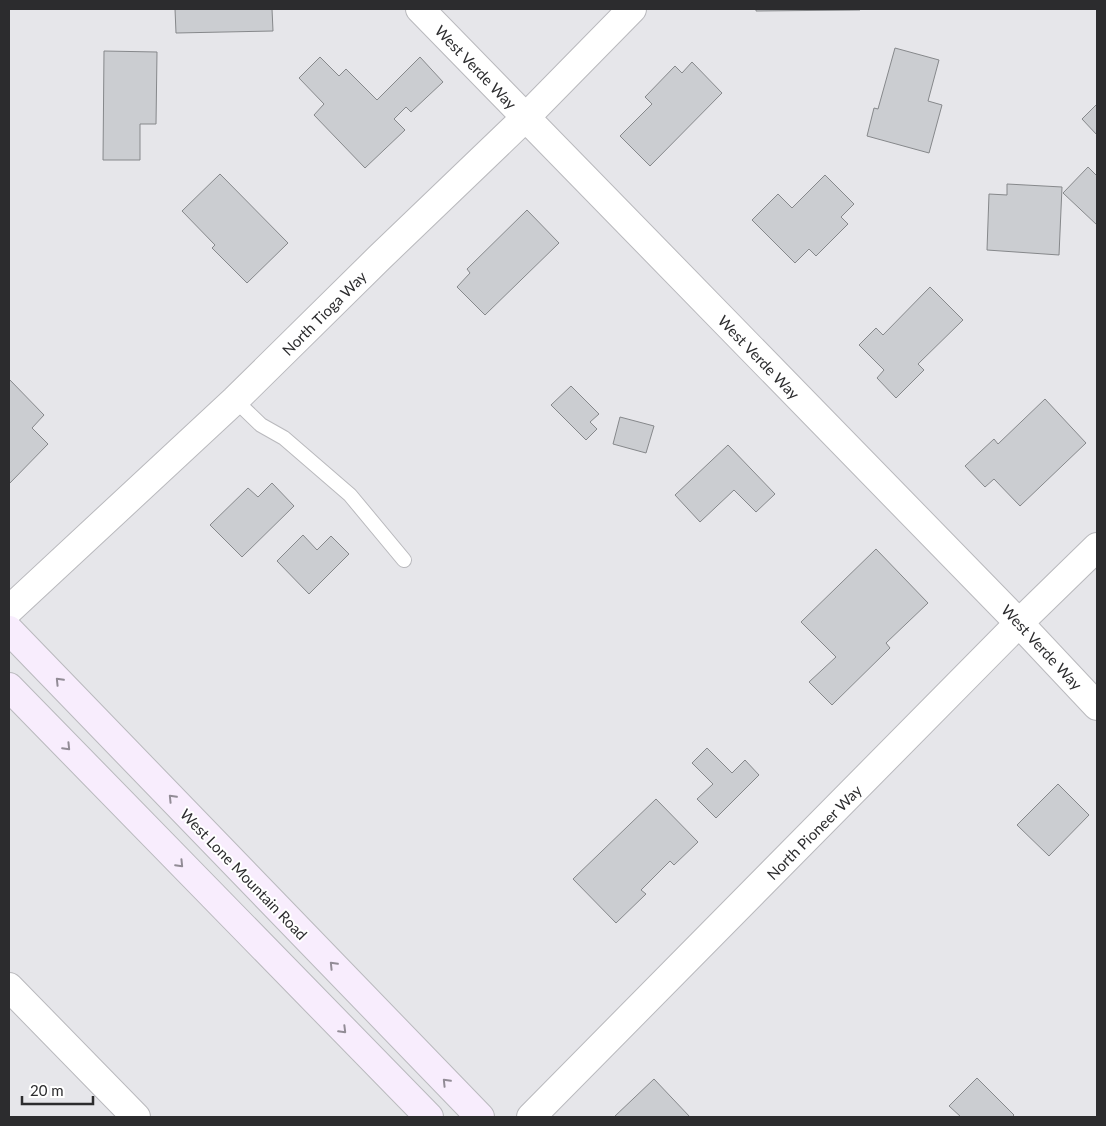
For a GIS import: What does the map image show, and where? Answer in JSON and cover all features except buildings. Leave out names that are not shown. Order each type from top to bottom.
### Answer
[{"type":"main road","name":"West Lone Mountain Road","points":[[9,630],[480,1117]]},
{"type":"main road","points":[[9,687],[429,1117]]},
{"type":"street","name":"West Verde Way","points":[[420,9],[1019,623],[1097,706]]},
{"type":"street","name":"North Tioga Way","points":[[9,610],[235,400],[525,118],[632,9]]},
{"type":"street","name":"North Pioneer Way","points":[[531,1117],[1019,623],[1097,547]]},
{"type":"street","points":[[9,987],[136,1117]]},
{"type":"lane","points":[[235,400],[261,425],[284,438],[350,494],[404,560]]}]
